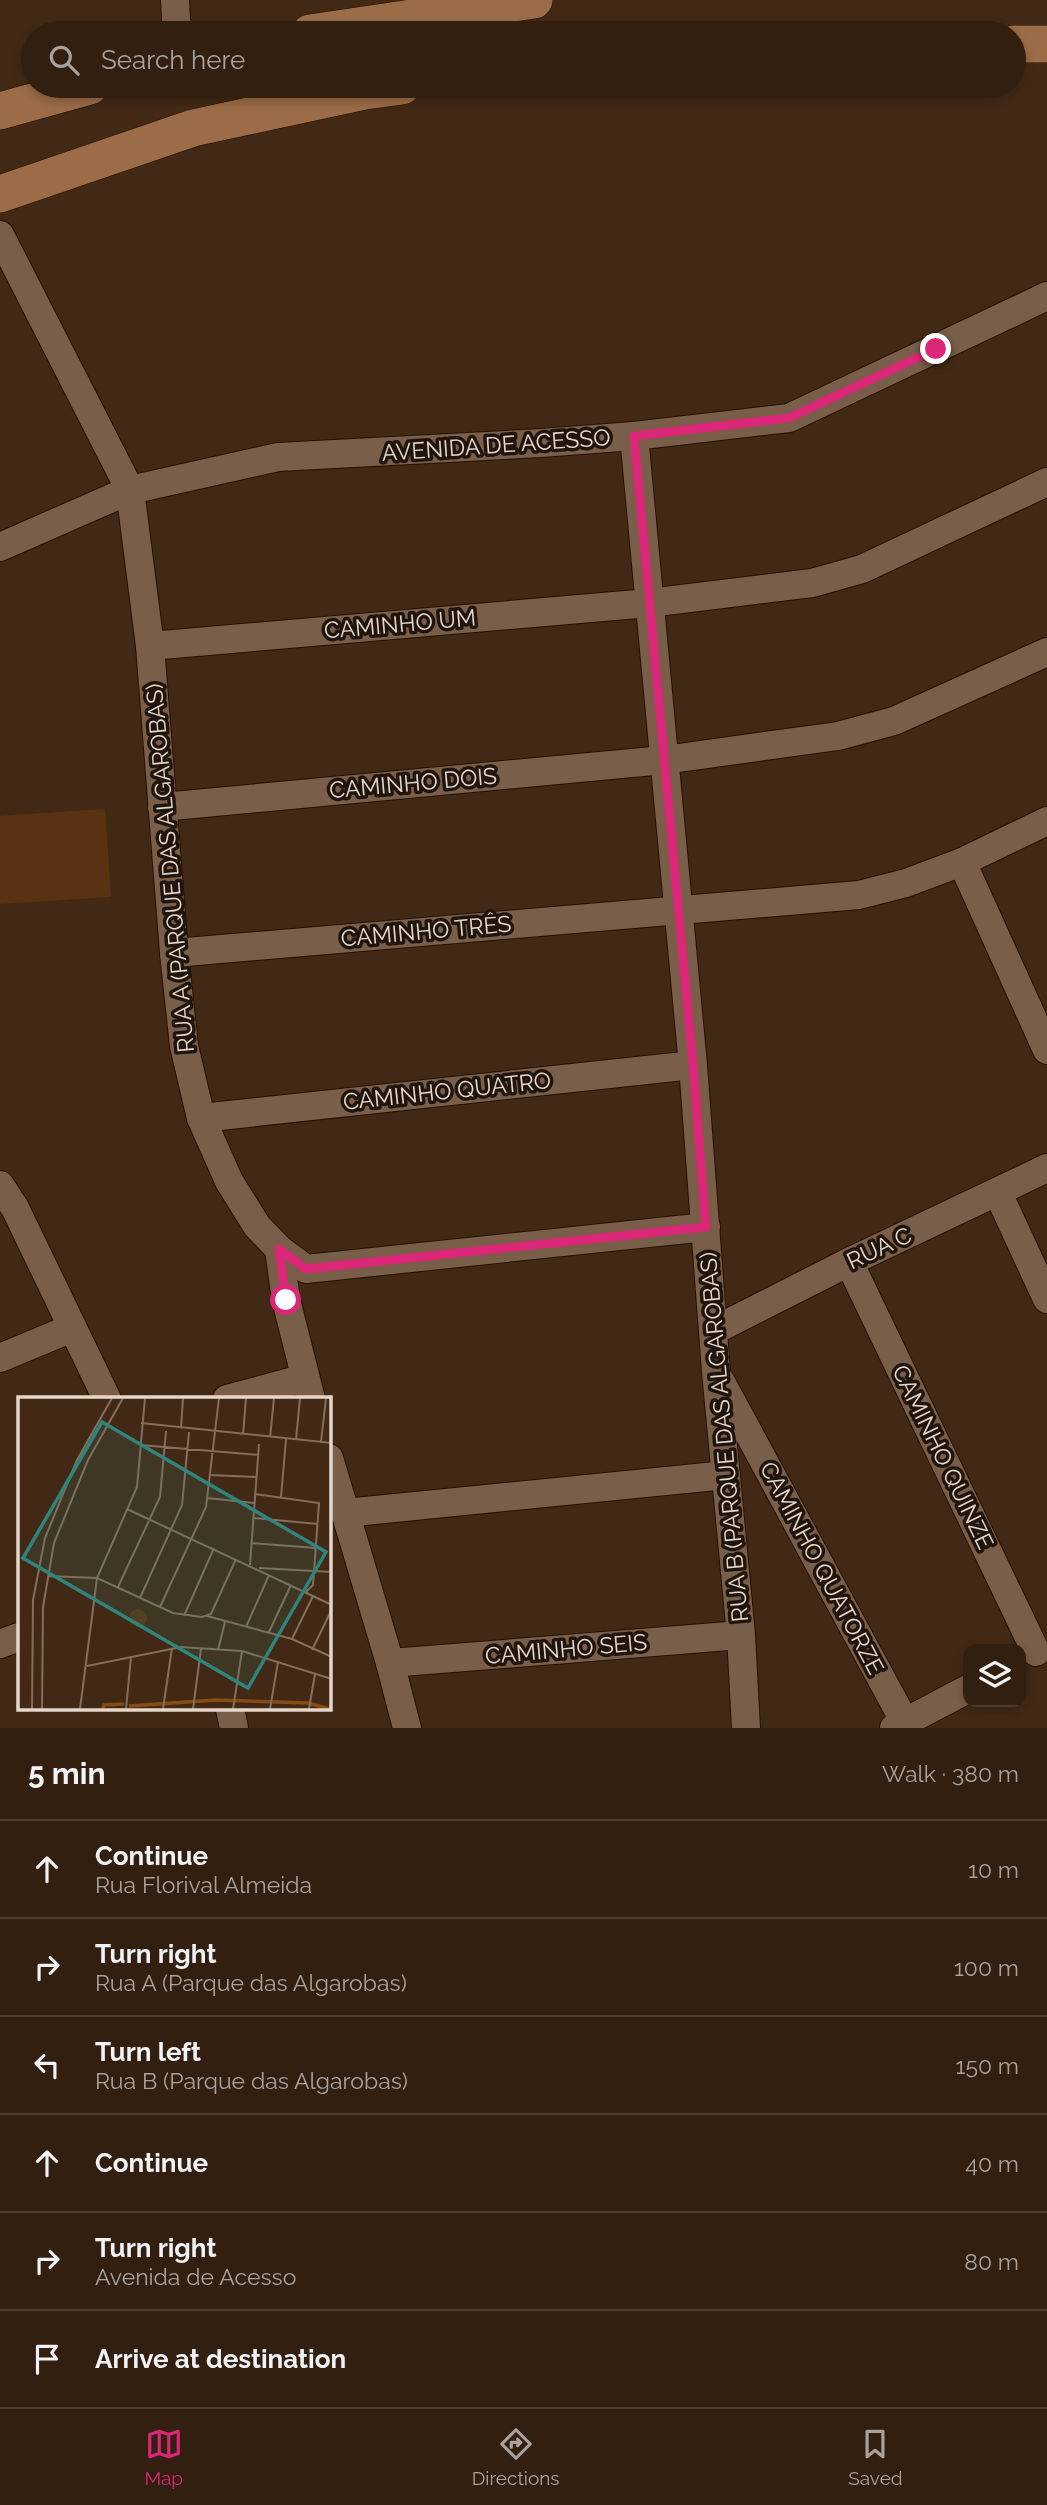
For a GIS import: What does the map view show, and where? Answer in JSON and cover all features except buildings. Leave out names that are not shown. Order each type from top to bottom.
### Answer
[{"type":"main road","points":[[391,21],[534,0]]},
{"type":"main road","points":[[1026,44],[1047,44]]},
{"type":"main road","points":[[0,111],[47,98]]},
{"type":"main road","points":[[0,194],[193,128],[332,98]]},
{"type":"street","points":[[175,0],[176,21]]},
{"type":"street","name":"RUA A (PARQUE DAS ALGAROBAS)","points":[[0,234],[130,490],[150,646],[184,1046],[201,1118],[229,1181],[257,1226],[279,1249],[306,1269],[706,1227]]},
{"type":"street","name":"AVENIDA DE ACESSO","points":[[0,547],[130,490],[278,457],[634,436],[789,418],[1047,297]]},
{"type":"street","name":"RUA B (PARQUE DAS ALGAROBAS)","points":[[634,436],[693,1065],[716,1372],[741,1635],[746,1728]]},
{"type":"street","name":"CAMINHO UM","points":[[150,646],[649,603],[812,583],[862,569],[1047,482]]},
{"type":"street","name":"CAMINHO DOIS","points":[[162,807],[664,760],[838,736],[894,721],[1047,652]]},
{"type":"street","name":"CAMINHO TRÊS","points":[[174,953],[859,895],[906,883],[962,862],[1047,821]]},
{"type":"street","points":[[962,862],[1047,1050]]},
{"type":"street","name":"CAMINHO QUATRO","points":[[201,1118],[693,1065]]},
{"type":"street","name":"RUA C","points":[[713,1331],[849,1262],[1047,1168]]},
{"type":"street","points":[[0,1185],[15,1208],[106,1397]]},
{"type":"street","points":[[998,1193],[1047,1299]]},
{"type":"street","points":[[242,1397],[308,1388],[286,1300],[279,1249]]},
{"type":"street","name":"CAMINHO QUINZE","points":[[849,1262],[1035,1653]]},
{"type":"street","points":[[0,1358],[72,1328]]},
{"type":"street","name":"CAMINHO QUATORZE","points":[[716,1372],[902,1726]]},
{"type":"street","points":[[331,1465],[407,1728]]},
{"type":"street","points":[[345,1513],[726,1475]]},
{"type":"street","name":"CAMINHO SEIS","points":[[390,1663],[741,1635]]},
{"type":"street","points":[[0,1644],[18,1637]]},
{"type":"street","points":[[902,1726],[963,1692]]},
{"type":"street","points":[[230,1710],[234,1728]]},
{"type":"shaded area","points":[[105,809],[111,897],[0,904],[0,816]]},
{"type":"route","points":[[286,1300],[279,1249],[306,1269],[706,1227],[634,436],[789,418],[936,349]]}]
